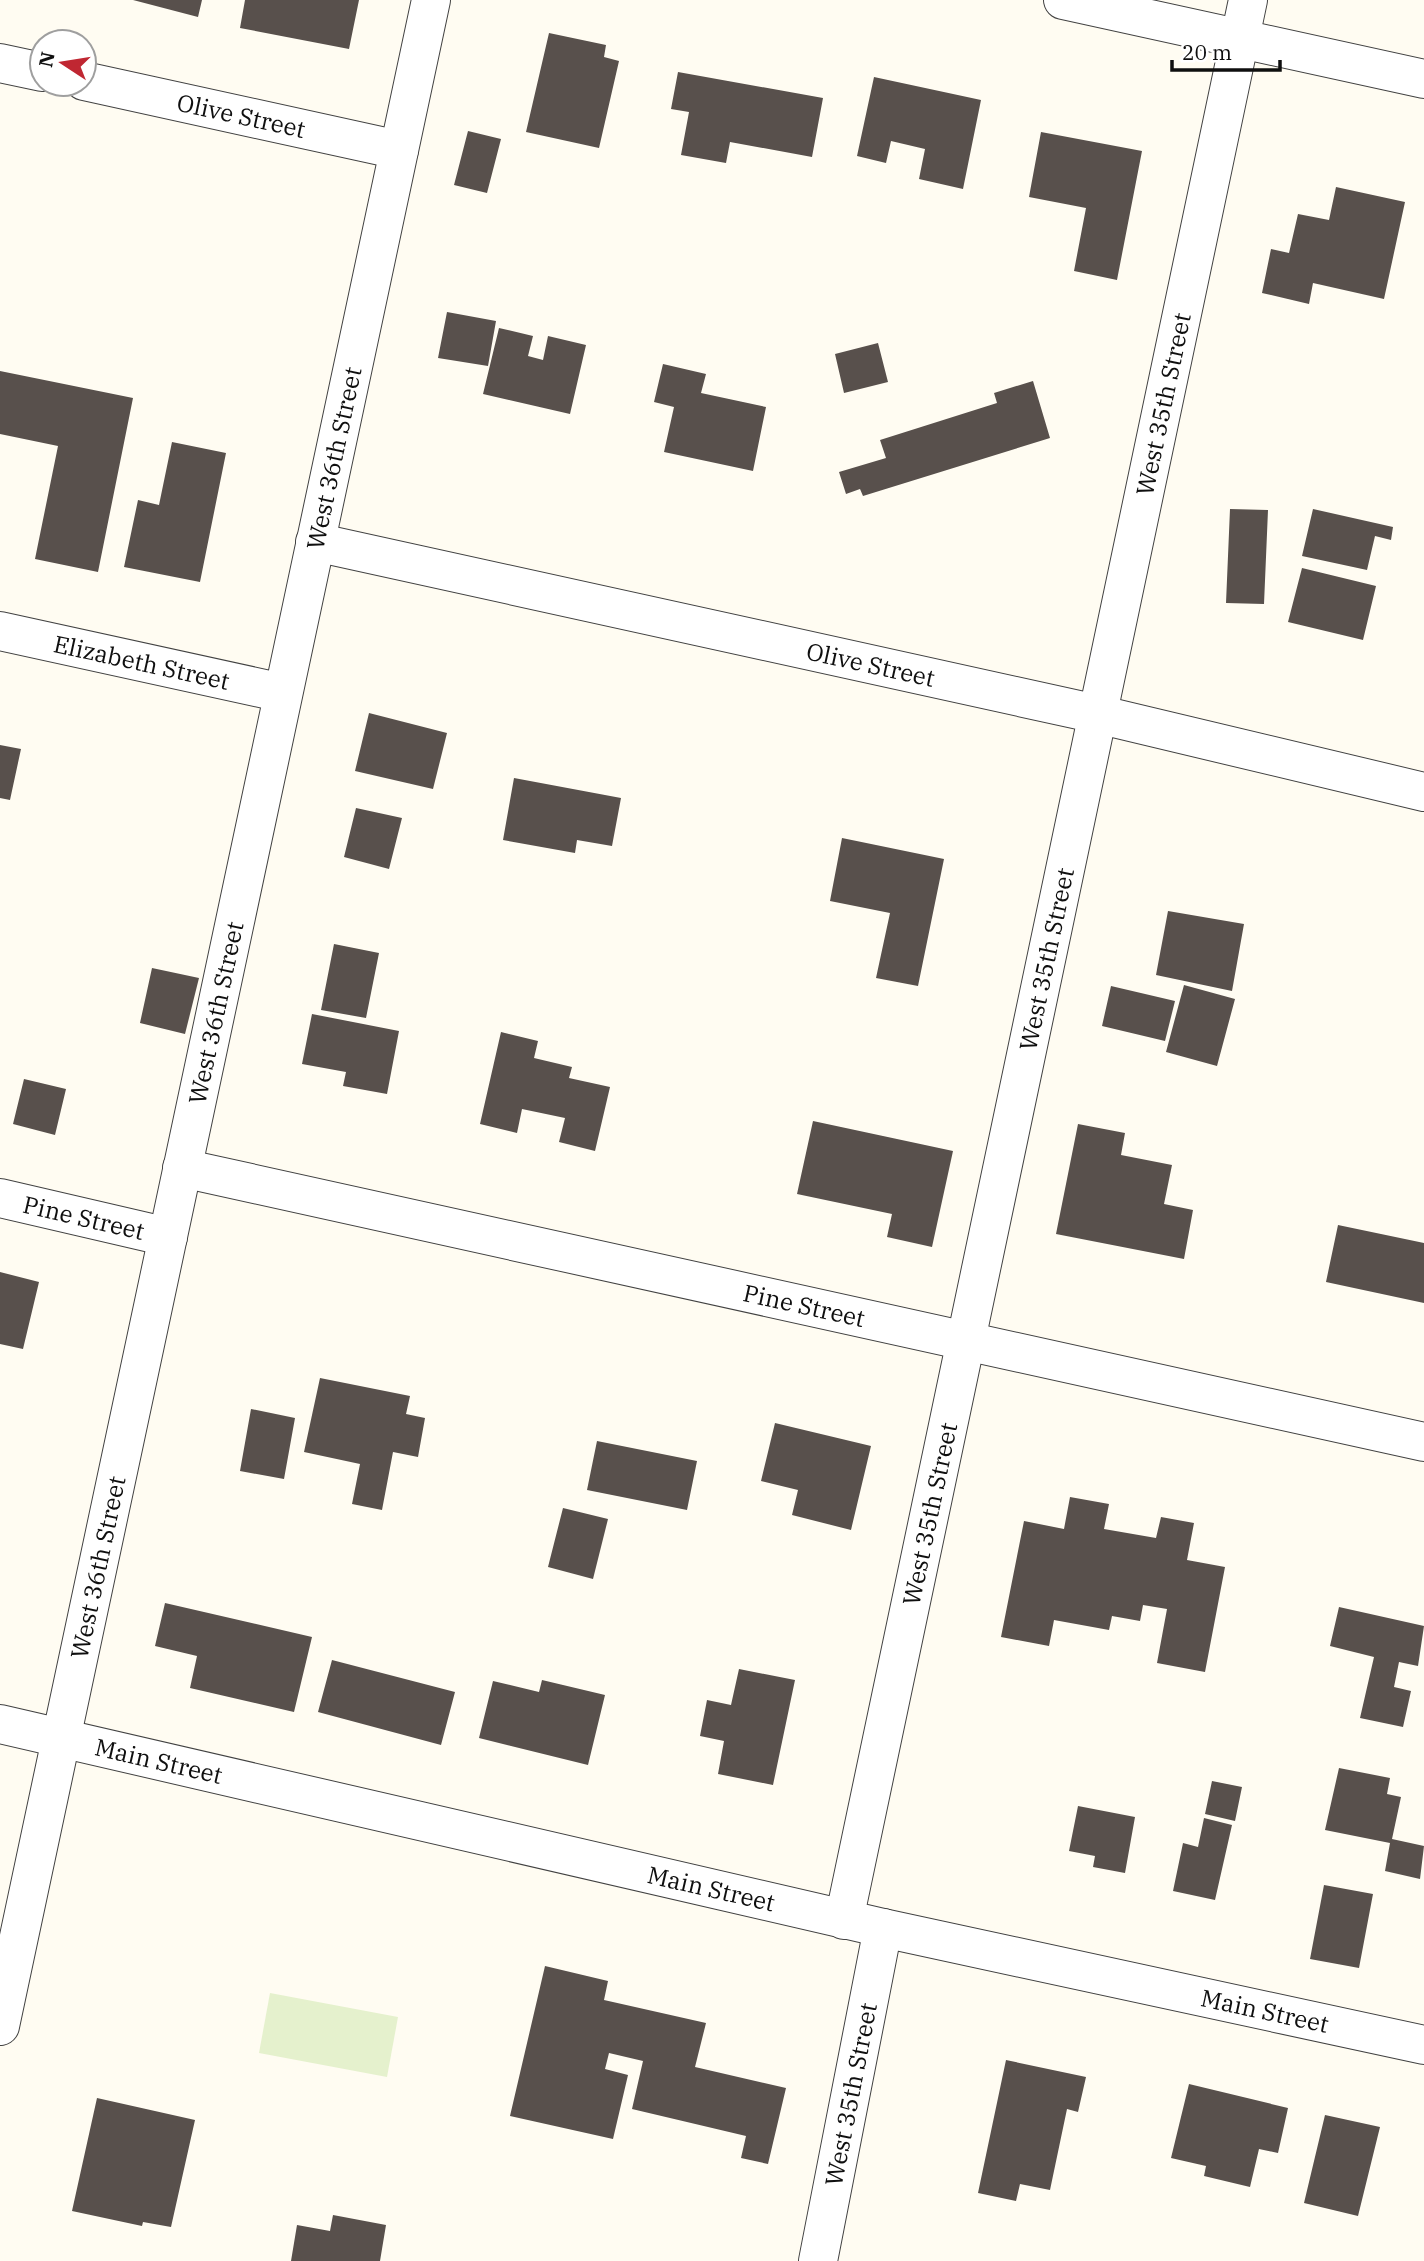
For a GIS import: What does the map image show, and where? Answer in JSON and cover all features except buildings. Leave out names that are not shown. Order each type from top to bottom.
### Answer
[{"type":"street","name":"West 36th Street","points":[[0,2026],[431,0]]},
{"type":"street","points":[[1063,0],[1424,79]]},
{"type":"street","name":"West 35th Street","points":[[844,1920],[1248,0]]},
{"type":"street","points":[[0,63],[28,69]]},
{"type":"street","name":"Olive Street","points":[[98,84],[399,150]]},
{"type":"street","name":"Olive Street","points":[[316,542],[1097,714],[1424,792]]},
{"type":"street","name":"Elizabeth Street","points":[[0,631],[284,693]]},
{"type":"street","name":"Pine Street","points":[[182,1168],[1424,1443]]},
{"type":"street","name":"Pine Street","points":[[0,1198],[168,1237]]},
{"type":"street","name":"Main Street","points":[[0,1724],[844,1920],[1424,2045]]},
{"type":"street","name":"West 35th Street","points":[[818,2261],[883,1928]]},
{"type":"green space","points":[[270,1993],[398,2017],[387,2077],[259,2053]]}]
